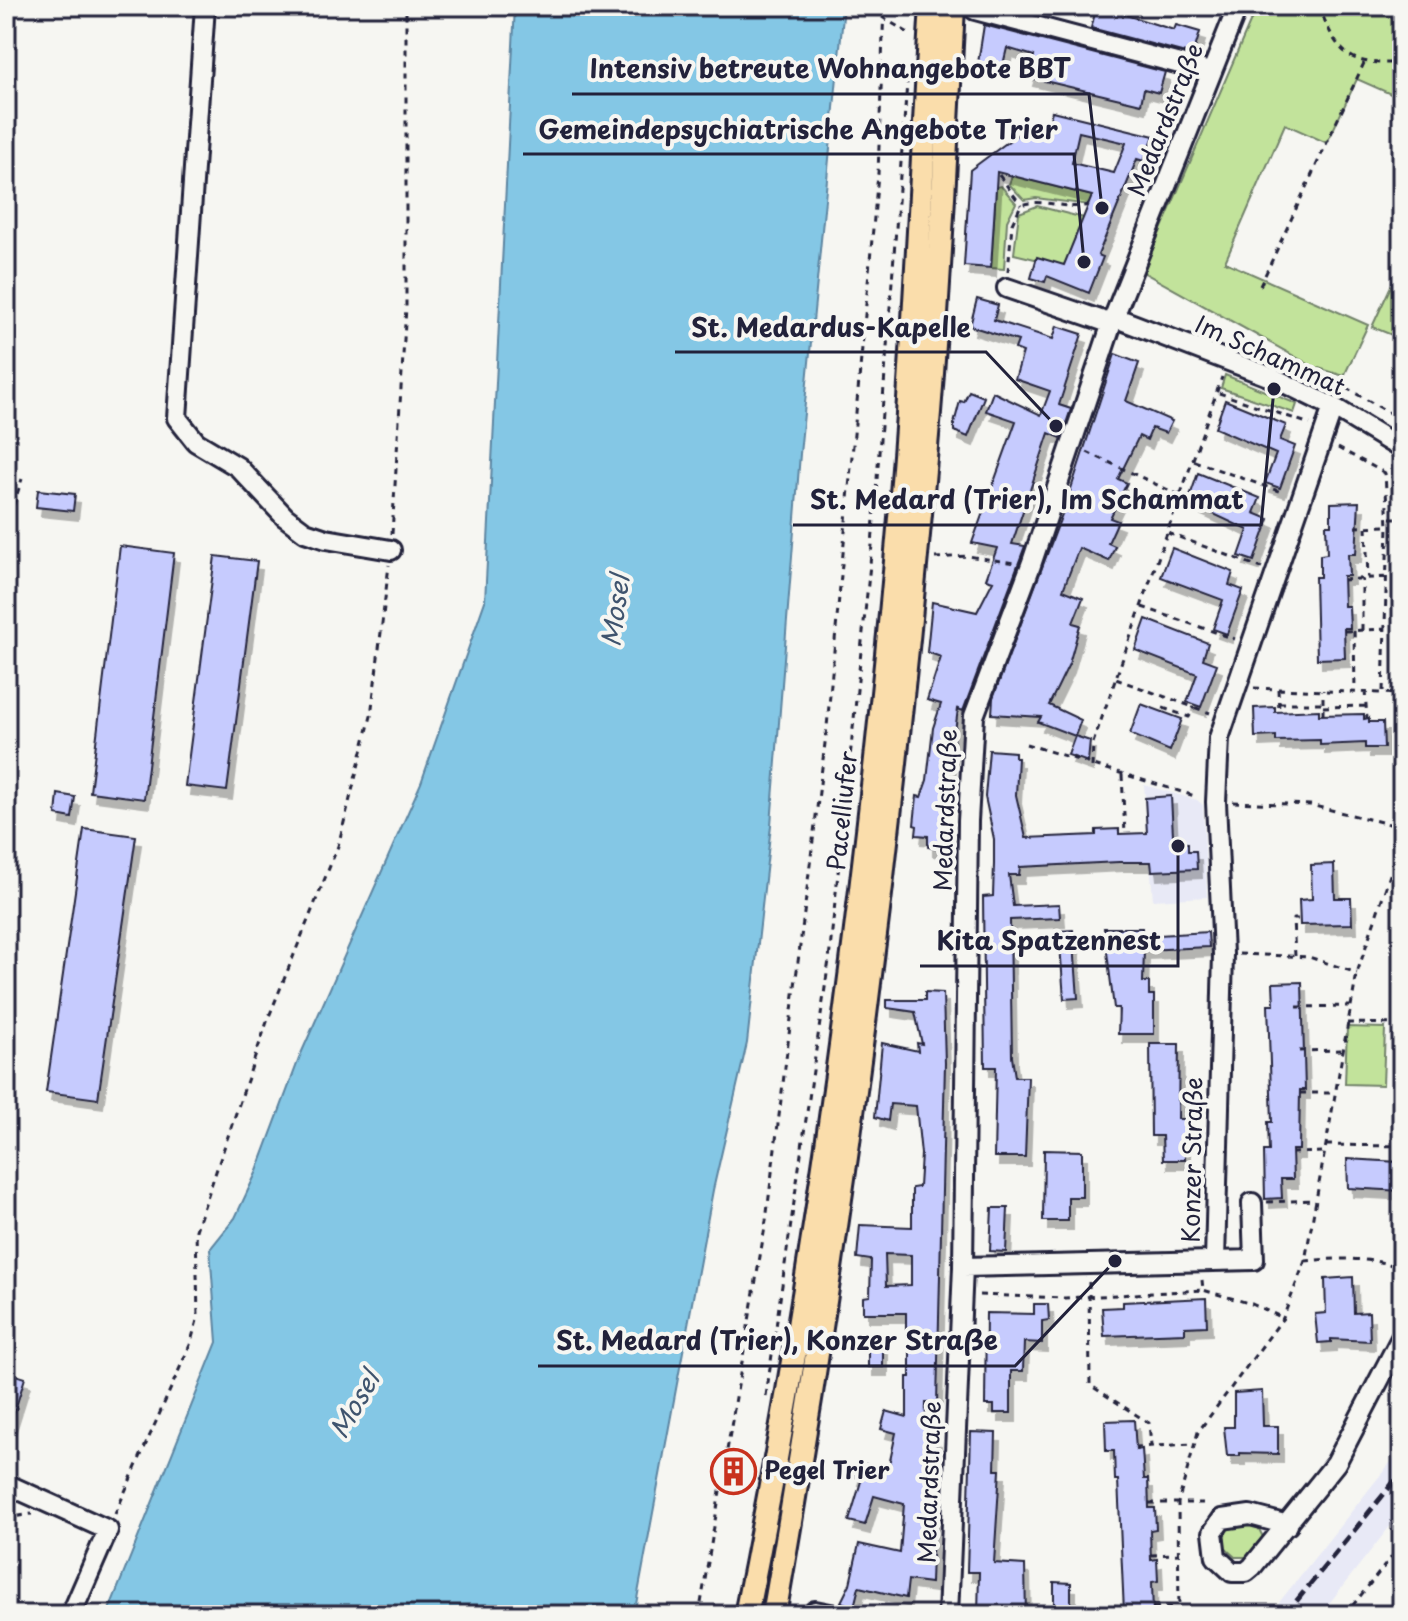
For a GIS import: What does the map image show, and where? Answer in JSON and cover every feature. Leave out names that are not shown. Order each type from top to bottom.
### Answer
[{"type":"main road","name":"Pacelliufer","points":[[746,1615],[816,1215],[853,960],[897,548],[932,6]]},
{"type":"main road","name":"Pacelliufer","points":[[774,1615],[849,1139],[872,967],[916,556],[964,8]]},
{"type":"street","points":[[205,6],[177,418],[196,442],[238,467],[285,517],[305,532],[326,539],[391,550]]},
{"type":"street","name":"Medardstraße","points":[[948,1615],[963,1267],[968,821],[974,716],[1031,565],[1113,320],[1238,6]]},
{"type":"street","points":[[964,8],[1210,72]]},
{"type":"street","name":"Im Schammat","points":[[1007,288],[1113,320],[1276,379],[1333,407],[1402,449]]},
{"type":"street","name":"Konzer Straße","points":[[963,1267],[1208,1262],[1223,954],[1216,802],[1219,738],[1333,407]]},
{"type":"street","points":[[1208,1262],[1254,1260],[1252,1203]]},
{"type":"street","points":[[1288,1525],[1336,1463],[1402,1336]]},
{"type":"street","points":[[6,1484],[108,1530],[71,1615]]},
{"type":"street","points":[[815,1611],[835,1615]]},
{"type":"path","points":[[108,1530],[190,1345],[198,1317],[196,1230],[268,1019],[338,846],[371,716],[391,550],[406,307],[406,6]]},
{"type":"path","points":[[699,1615],[766,1221],[827,727],[878,174],[884,6]]},
{"type":"path","points":[[1319,6],[1336,46],[1364,63],[1402,62]]},
{"type":"path","points":[[882,17],[914,37]]},
{"type":"path","points":[[1260,286],[1364,63]]},
{"type":"path","points":[[764,1405],[829,960],[870,561],[906,85],[910,77]]},
{"type":"path","points":[[910,133],[913,86]]},
{"type":"path","points":[[999,175],[1021,205]]},
{"type":"path","points":[[1007,288],[1012,224],[1021,205],[1031,202],[1075,208],[1089,205]]},
{"type":"path","points":[[1092,767],[1093,743],[1227,361]]},
{"type":"path","points":[[1333,407],[1341,385],[1402,420]]},
{"type":"path","points":[[1218,392],[1323,435],[1402,482]]},
{"type":"path","points":[[1071,445],[1181,496]]},
{"type":"path","points":[[1194,461],[1302,500]]},
{"type":"path","points":[[1383,691],[1388,526],[1385,473]]},
{"type":"path","points":[[6,528],[22,479]]},
{"type":"path","points":[[1388,518],[1402,518]]},
{"type":"path","points":[[1355,527],[1388,526]]},
{"type":"path","points":[[1366,527],[1368,578]]},
{"type":"path","points":[[1168,533],[1276,573]]},
{"type":"path","points":[[916,556],[967,556],[1031,565]]},
{"type":"path","points":[[1343,580],[1387,577]]},
{"type":"path","points":[[1362,579],[1362,630]]},
{"type":"path","points":[[1142,607],[1250,644]]},
{"type":"path","points":[[1345,631],[1386,629]]},
{"type":"path","points":[[1354,631],[1355,691]]},
{"type":"path","points":[[1116,679],[1226,718]]},
{"type":"path","points":[[1236,688],[1402,694]]},
{"type":"path","points":[[1278,689],[1279,712]]},
{"type":"path","points":[[1323,690],[1323,715]]},
{"type":"path","points":[[1365,691],[1367,719]]},
{"type":"path","points":[[1279,703],[1366,706]]},
{"type":"path","points":[[1163,708],[1189,717],[1194,707]]},
{"type":"path","points":[[1122,775],[1125,834]]},
{"type":"path","points":[[1179,1615],[1178,1503],[1194,1444],[1198,1432],[1283,1318],[1305,1261],[1357,973],[1402,839]]},
{"type":"path","points":[[1295,956],[1293,919],[1299,919]]},
{"type":"path","points":[[1253,954],[1295,956],[1357,973]]},
{"type":"path","points":[[1297,1007],[1350,1006]]},
{"type":"path","points":[[1347,1023],[1402,1024]]},
{"type":"path","points":[[1299,1051],[1342,1050]]},
{"type":"path","points":[[1300,1093],[1335,1093]]},
{"type":"path","points":[[1326,1145],[1402,1146]]},
{"type":"path","points":[[6,1152],[9,1152],[6,1185]]},
{"type":"path","points":[[1292,1153],[1324,1152]]},
{"type":"path","points":[[1252,1203],[1315,1200]]},
{"type":"path","points":[[1305,1261],[1333,1258],[1388,1263],[1402,1268]]},
{"type":"path","points":[[1203,1290],[1208,1262]]},
{"type":"path","points":[[961,1294],[1089,1295],[1203,1290],[1252,1304],[1283,1318]]},
{"type":"path","points":[[1089,1295],[1090,1385],[1149,1423],[1151,1445]]},
{"type":"path","points":[[1135,1447],[1194,1444]]},
{"type":"path","points":[[1149,1503],[1209,1503]]},
{"type":"path","points":[[1345,1615],[1402,1544]]},
{"type":"path","points":[[1151,1555],[1179,1554]]},
{"type":"path","points":[[1153,1607],[1179,1607]]},
{"type":"shaded area","points":[[1144,785],[1197,800],[1203,805],[1207,897],[1153,900]]},
{"type":"shaded area","points":[[1402,1448],[1402,1511],[1320,1615],[1269,1615]]},
{"type":"green space","points":[[1257,6],[1402,6],[1402,99],[1357,79],[1327,143],[1285,124],[1225,262],[1368,325],[1344,376],[1312,366],[1143,272]]},
{"type":"green space","points":[[1012,176],[1093,196],[1089,205],[1036,198],[1024,200],[1009,184]]},
{"type":"green space","points":[[1001,186],[1016,203],[1007,221],[1004,269],[991,268],[996,187]]},
{"type":"green space","points":[[1037,206],[1084,218],[1064,266],[1014,254],[1019,213]]},
{"type":"green space","points":[[1402,262],[1402,339],[1372,327]]},
{"type":"green space","points":[[1225,375],[1297,404],[1294,413],[1221,388]]},
{"type":"green space","points":[[1347,1027],[1385,1028],[1383,1085],[1345,1084]]},
{"type":"green space","points":[[1245,1522],[1257,1525],[1263,1537],[1246,1557],[1235,1557],[1225,1548],[1224,1536],[1230,1527]]},
{"type":"water","name":"Mosel","points":[[515,6],[844,6],[800,454],[771,825],[747,1043],[713,1190],[634,1615],[107,1615],[217,1342],[210,1249],[235,1218],[257,1171],[300,1056],[421,783],[485,601]]},
{"type":"building","points":[[1097,6],[1174,30],[1176,25],[1200,32],[1193,55],[1091,28]]},
{"type":"building","points":[[984,25],[1165,72],[1159,93],[1144,89],[1141,104],[1028,77],[1034,56],[1007,48],[1002,69],[978,63]]},
{"type":"building","points":[[1052,111],[1154,136],[1144,161],[1137,159],[1098,255],[1103,257],[1089,293],[1047,276],[1045,282],[1031,278],[1037,257],[1064,265],[1092,196],[997,172],[991,268],[964,266],[970,170],[1025,129],[1046,134]],"holes":[[[1079,132],[1126,143],[1114,173],[1072,163]]]},
{"type":"building","points":[[977,299],[998,305],[994,320],[1053,339],[1057,326],[1082,334],[1059,405],[1071,409],[1061,438],[1049,433],[1012,544],[1025,546],[963,711],[958,709],[942,830],[948,832],[948,851],[928,847],[928,836],[916,835],[917,826],[914,825],[917,796],[921,797],[927,780],[933,728],[941,704],[927,700],[941,657],[927,652],[932,602],[977,612],[993,581],[986,579],[997,548],[972,543],[1016,421],[986,411],[993,392],[1041,415],[1050,391],[1015,379],[1023,352],[1015,349],[1018,341],[970,326]]},
{"type":"building","points":[[1115,354],[1139,363],[1126,401],[1172,421],[1166,433],[1152,428],[1147,440],[1139,436],[1118,479],[1127,483],[1110,518],[1118,521],[1108,543],[1115,546],[1109,561],[1079,548],[1063,590],[1083,598],[1073,623],[1080,625],[1069,664],[1049,705],[1081,720],[1075,736],[1038,722],[1041,717],[992,714],[993,698],[1067,501]]},
{"type":"building","points":[[969,391],[984,397],[968,437],[954,431],[954,424],[960,401],[964,402]]},
{"type":"building","points":[[1225,400],[1286,425],[1280,440],[1295,446],[1280,488],[1265,483],[1276,454],[1215,428]]},
{"type":"building","points":[[1198,473],[1260,498],[1254,513],[1269,519],[1254,561],[1239,556],[1248,530],[1188,502]]},
{"type":"building","points":[[38,490],[75,494],[73,511],[36,507]]},
{"type":"building","points":[[1359,502],[1356,554],[1348,554],[1349,576],[1343,576],[1344,606],[1349,606],[1350,628],[1344,628],[1345,658],[1317,659],[1315,577],[1320,577],[1320,555],[1327,554],[1326,525],[1331,525],[1331,503]]},
{"type":"building","points":[[120,546],[174,553],[144,799],[90,792]]},
{"type":"building","points":[[1172,548],[1233,572],[1229,585],[1243,590],[1227,634],[1213,629],[1223,600],[1161,577]]},
{"type":"building","points":[[215,556],[257,561],[227,791],[185,786]]},
{"type":"building","points":[[1146,619],[1208,643],[1203,659],[1217,664],[1201,707],[1187,702],[1197,674],[1135,650]]},
{"type":"building","points":[[1141,704],[1182,719],[1170,751],[1130,734]]},
{"type":"building","points":[[1275,707],[1275,712],[1319,710],[1319,715],[1364,714],[1364,719],[1369,718],[1369,722],[1383,722],[1384,748],[1365,748],[1365,743],[1320,745],[1320,740],[1276,741],[1276,736],[1255,737],[1254,708]]},
{"type":"building","points":[[1075,736],[1090,741],[1088,762],[1068,755]]},
{"type":"building","points":[[989,750],[1015,752],[1015,758],[1018,758],[1016,795],[1026,838],[1096,835],[1096,830],[1119,829],[1119,834],[1147,833],[1145,798],[1171,796],[1173,835],[1180,835],[1181,843],[1188,843],[1188,851],[1196,851],[1197,869],[1152,871],[1151,862],[1119,862],[1020,867],[1019,875],[1009,875],[1013,906],[1059,904],[1060,918],[1010,920],[1012,1057],[1015,1077],[1028,1077],[1025,1157],[994,1157],[996,1067],[985,1067],[983,897],[993,896],[994,864],[994,839],[985,797]]},
{"type":"building","points":[[58,794],[75,797],[72,818],[56,815]]},
{"type":"building","points":[[84,829],[136,836],[98,1099],[46,1092]]},
{"type":"building","points":[[1334,864],[1335,898],[1351,898],[1352,924],[1300,925],[1299,900],[1312,899],[1311,865]]},
{"type":"building","points":[[1104,928],[1142,928],[1142,936],[1208,932],[1209,947],[1144,950],[1143,982],[1149,982],[1149,995],[1154,995],[1154,1034],[1118,1034],[1119,1008],[1114,1008]]},
{"type":"building","points":[[1073,930],[1078,998],[1064,999],[1059,931]]},
{"type":"building","points":[[1302,982],[1305,1090],[1300,1090],[1299,1150],[1292,1150],[1293,1179],[1281,1179],[1282,1198],[1265,1199],[1264,1151],[1269,1151],[1268,1122],[1272,1122],[1268,1005],[1274,1005],[1273,983]]},
{"type":"building","points":[[925,992],[943,993],[945,1063],[937,1403],[926,1403],[925,1436],[936,1437],[931,1583],[908,1580],[906,1598],[859,1587],[854,1607],[841,1602],[850,1584],[859,1544],[900,1553],[904,1504],[874,1496],[865,1525],[849,1521],[862,1478],[853,1476],[858,1462],[888,1470],[896,1433],[881,1429],[886,1411],[907,1417],[907,1377],[910,1377],[910,1329],[906,1329],[906,1313],[863,1313],[863,1297],[870,1296],[871,1260],[857,1258],[860,1225],[912,1227],[912,1188],[919,1187],[921,1154],[916,1106],[890,1104],[888,1121],[875,1117],[882,1043],[918,1051],[917,1043],[922,1044],[915,1012],[887,1008],[887,1000],[925,1000]],"holes":[[[885,1254],[911,1255],[911,1285],[886,1286]]]},
{"type":"building","points":[[1150,1044],[1179,1044],[1178,1119],[1185,1119],[1185,1160],[1163,1160],[1162,1136],[1151,1136]]},
{"type":"building","points":[[1044,1150],[1082,1151],[1082,1197],[1068,1197],[1068,1221],[1043,1221]]},
{"type":"building","points":[[1347,1159],[1399,1162],[1402,1191],[1348,1188]]},
{"type":"building","points":[[992,1208],[1008,1208],[1006,1252],[990,1251]]},
{"type":"building","points":[[1353,1277],[1354,1313],[1369,1312],[1370,1341],[1331,1339],[1331,1342],[1318,1343],[1315,1314],[1326,1313],[1325,1279]]},
{"type":"building","points":[[1206,1298],[1207,1326],[1185,1327],[1185,1333],[1104,1336],[1102,1308],[1123,1307],[1123,1302]]},
{"type":"building","points":[[1034,1304],[1048,1304],[1049,1320],[1042,1321],[1042,1343],[1024,1342],[1023,1371],[1011,1371],[1011,1413],[994,1413],[994,1405],[985,1405],[986,1313],[1034,1314]]},
{"type":"building","points":[[868,1338],[883,1338],[883,1367],[868,1367]]},
{"type":"building","points":[[6,1372],[25,1378],[9,1429],[6,1428]]},
{"type":"building","points":[[1262,1391],[1263,1426],[1278,1426],[1278,1454],[1240,1453],[1240,1456],[1227,1456],[1224,1427],[1234,1427],[1234,1393]]},
{"type":"building","points":[[1134,1420],[1136,1450],[1142,1449],[1144,1479],[1148,1479],[1149,1508],[1155,1508],[1156,1529],[1150,1530],[1151,1560],[1157,1559],[1158,1581],[1152,1582],[1153,1615],[1124,1612],[1118,1480],[1115,1480],[1114,1451],[1106,1451],[1105,1421]]},
{"type":"building","points":[[971,1432],[996,1433],[995,1470],[1000,1470],[994,1563],[1025,1565],[1026,1615],[978,1615],[979,1572],[967,1572]]},
{"type":"building","points":[[1054,1582],[1071,1583],[1071,1615],[1054,1615]]},
{"type":"railway","points":[[1285,1615],[1402,1472]]},
{"type":"place","name":"Intensiv betreute Wohnangebote BBT","points":[[1102,208]]},
{"type":"place","name":"Gemeindepsychiatrische Angebote Trier","points":[[1084,262]]},
{"type":"place","name":"St. Medard (Trier), Im Schammat","points":[[1274,389]]},
{"type":"place","name":"St. Medardus-Kapelle","points":[[1056,426]]},
{"type":"place","name":"Kita Spatzennest","points":[[1178,846]]},
{"type":"place","name":"St. Medard (Trier), Konzer Straße","points":[[1115,1261]]},
{"type":"place","name":"Pegel Trier","points":[[733,1471]]}]
